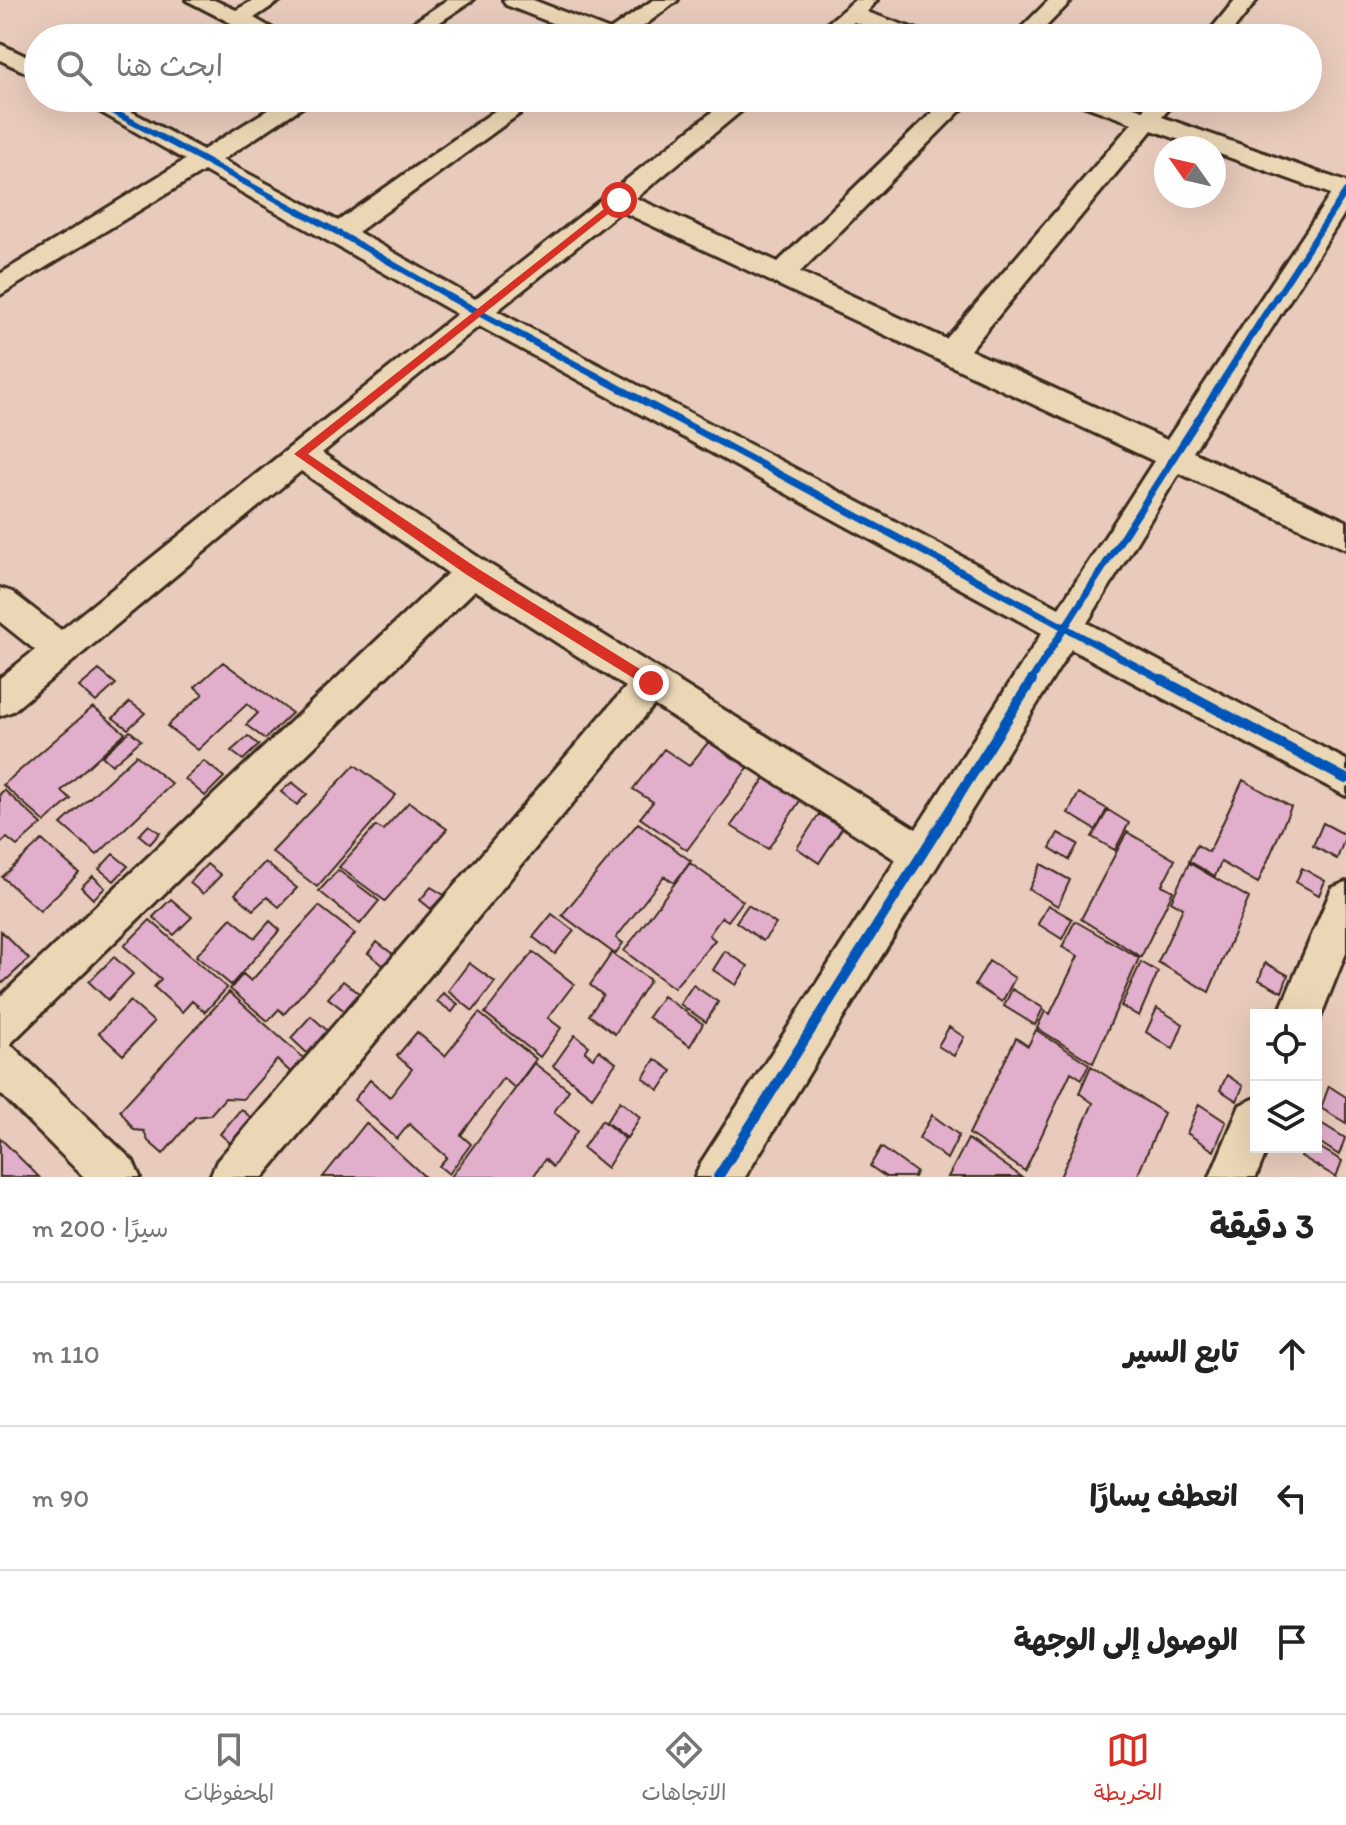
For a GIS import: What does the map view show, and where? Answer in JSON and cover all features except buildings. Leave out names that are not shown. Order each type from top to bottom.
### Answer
[{"type":"street","points":[[197,0],[247,24]]},
{"type":"street","points":[[236,19],[270,0]]},
{"type":"street","points":[[423,24],[462,0]]},
{"type":"street","points":[[514,0],[576,24]]},
{"type":"street","points":[[632,24],[667,0]]},
{"type":"street","points":[[1036,24],[1061,0]]},
{"type":"street","points":[[1226,24],[1246,0]]},
{"type":"street","points":[[839,24],[860,7],[892,24]]},
{"type":"street","points":[[0,51],[24,64]]},
{"type":"street","points":[[114,112],[339,233],[477,313],[1346,779]]},
{"type":"street","points":[[7,273],[281,112]]},
{"type":"street","points":[[339,233],[509,112]]},
{"type":"street","points":[[0,700],[300,454],[728,112]]},
{"type":"street","points":[[782,274],[947,112]]},
{"type":"street","points":[[721,1176],[1064,628],[1346,191],[1124,112]]},
{"type":"street","points":[[951,353],[1154,112]]},
{"type":"street","points":[[619,200],[1346,536]]},
{"type":"street","points":[[300,454],[472,571],[921,854]]},
{"type":"street","points":[[0,1027],[472,571]]},
{"type":"street","points":[[0,602],[61,650]]},
{"type":"street","points":[[233,1177],[651,683]]},
{"type":"street","points":[[1302,1009],[1346,902]]},
{"type":"street","points":[[0,1062],[117,1177]]},
{"type":"street","points":[[1233,1177],[1250,1136]]},
{"type":"cycle path","points":[[114,112],[339,233],[477,313],[1346,779]]},
{"type":"cycle path","points":[[718,1177],[1174,455],[1346,191]]},
{"type":"route","points":[[619,200],[300,454],[472,571],[651,683]]}]
